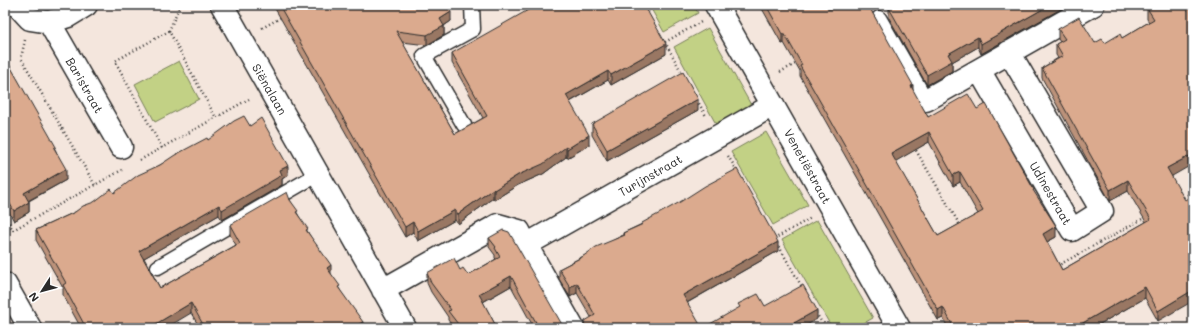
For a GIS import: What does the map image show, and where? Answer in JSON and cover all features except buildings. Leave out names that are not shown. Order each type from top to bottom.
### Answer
[{"type":"street","points":[[32,16],[68,16],[86,5]]},
{"type":"street","name":"Siënalaan","points":[[222,5],[405,328]]},
{"type":"street","points":[[926,100],[1093,5]]},
{"type":"street","name":"Venetiëstraat","points":[[718,8],[831,207],[895,327]]},
{"type":"street","name":"Baristraat","points":[[32,16],[121,147]]},
{"type":"street","name":"Udinestraat","points":[[979,70],[1072,230],[1102,211],[1009,52]]},
{"type":"street","name":"Turijnstraat","points":[[526,245],[773,105]]},
{"type":"street","points":[[383,290],[498,225],[519,231],[573,328]]},
{"type":"street","points":[[5,284],[29,328]]},
{"type":"lane","points":[[464,125],[424,56],[473,29],[472,5]]},
{"type":"lane","points":[[878,18],[926,100]]},
{"type":"lane","points":[[158,267],[318,174]]},
{"type":"path","points":[[162,148],[115,62],[169,31],[180,5]]},
{"type":"path","points":[[644,5],[651,18]]},
{"type":"path","points":[[665,42],[718,8]]},
{"type":"path","points":[[242,40],[285,15]]},
{"type":"path","points":[[32,16],[21,58],[95,185]]},
{"type":"path","points":[[169,31],[216,118]]},
{"type":"path","points":[[661,36],[684,76]]},
{"type":"path","points":[[760,83],[802,61]]},
{"type":"path","points":[[695,96],[740,177]]},
{"type":"path","points":[[914,145],[961,228]]},
{"type":"path","points":[[1179,199],[1193,192]]},
{"type":"path","points":[[768,242],[831,207]]},
{"type":"path","points":[[1054,268],[1151,214]]},
{"type":"path","points":[[771,232],[806,294]]},
{"type":"path","points":[[813,307],[825,328]]},
{"type":"path","points":[[173,314],[181,328]]},
{"type":"green space","points":[[649,5],[694,5],[698,13],[664,32]]},
{"type":"green space","points":[[708,28],[751,105],[716,124],[674,47]]},
{"type":"green space","points":[[179,61],[199,99],[155,122],[135,84]]},
{"type":"green space","points":[[766,132],[808,205],[773,225],[731,152]]},
{"type":"green space","points":[[817,220],[873,318],[855,328],[832,328],[782,240]]}]
